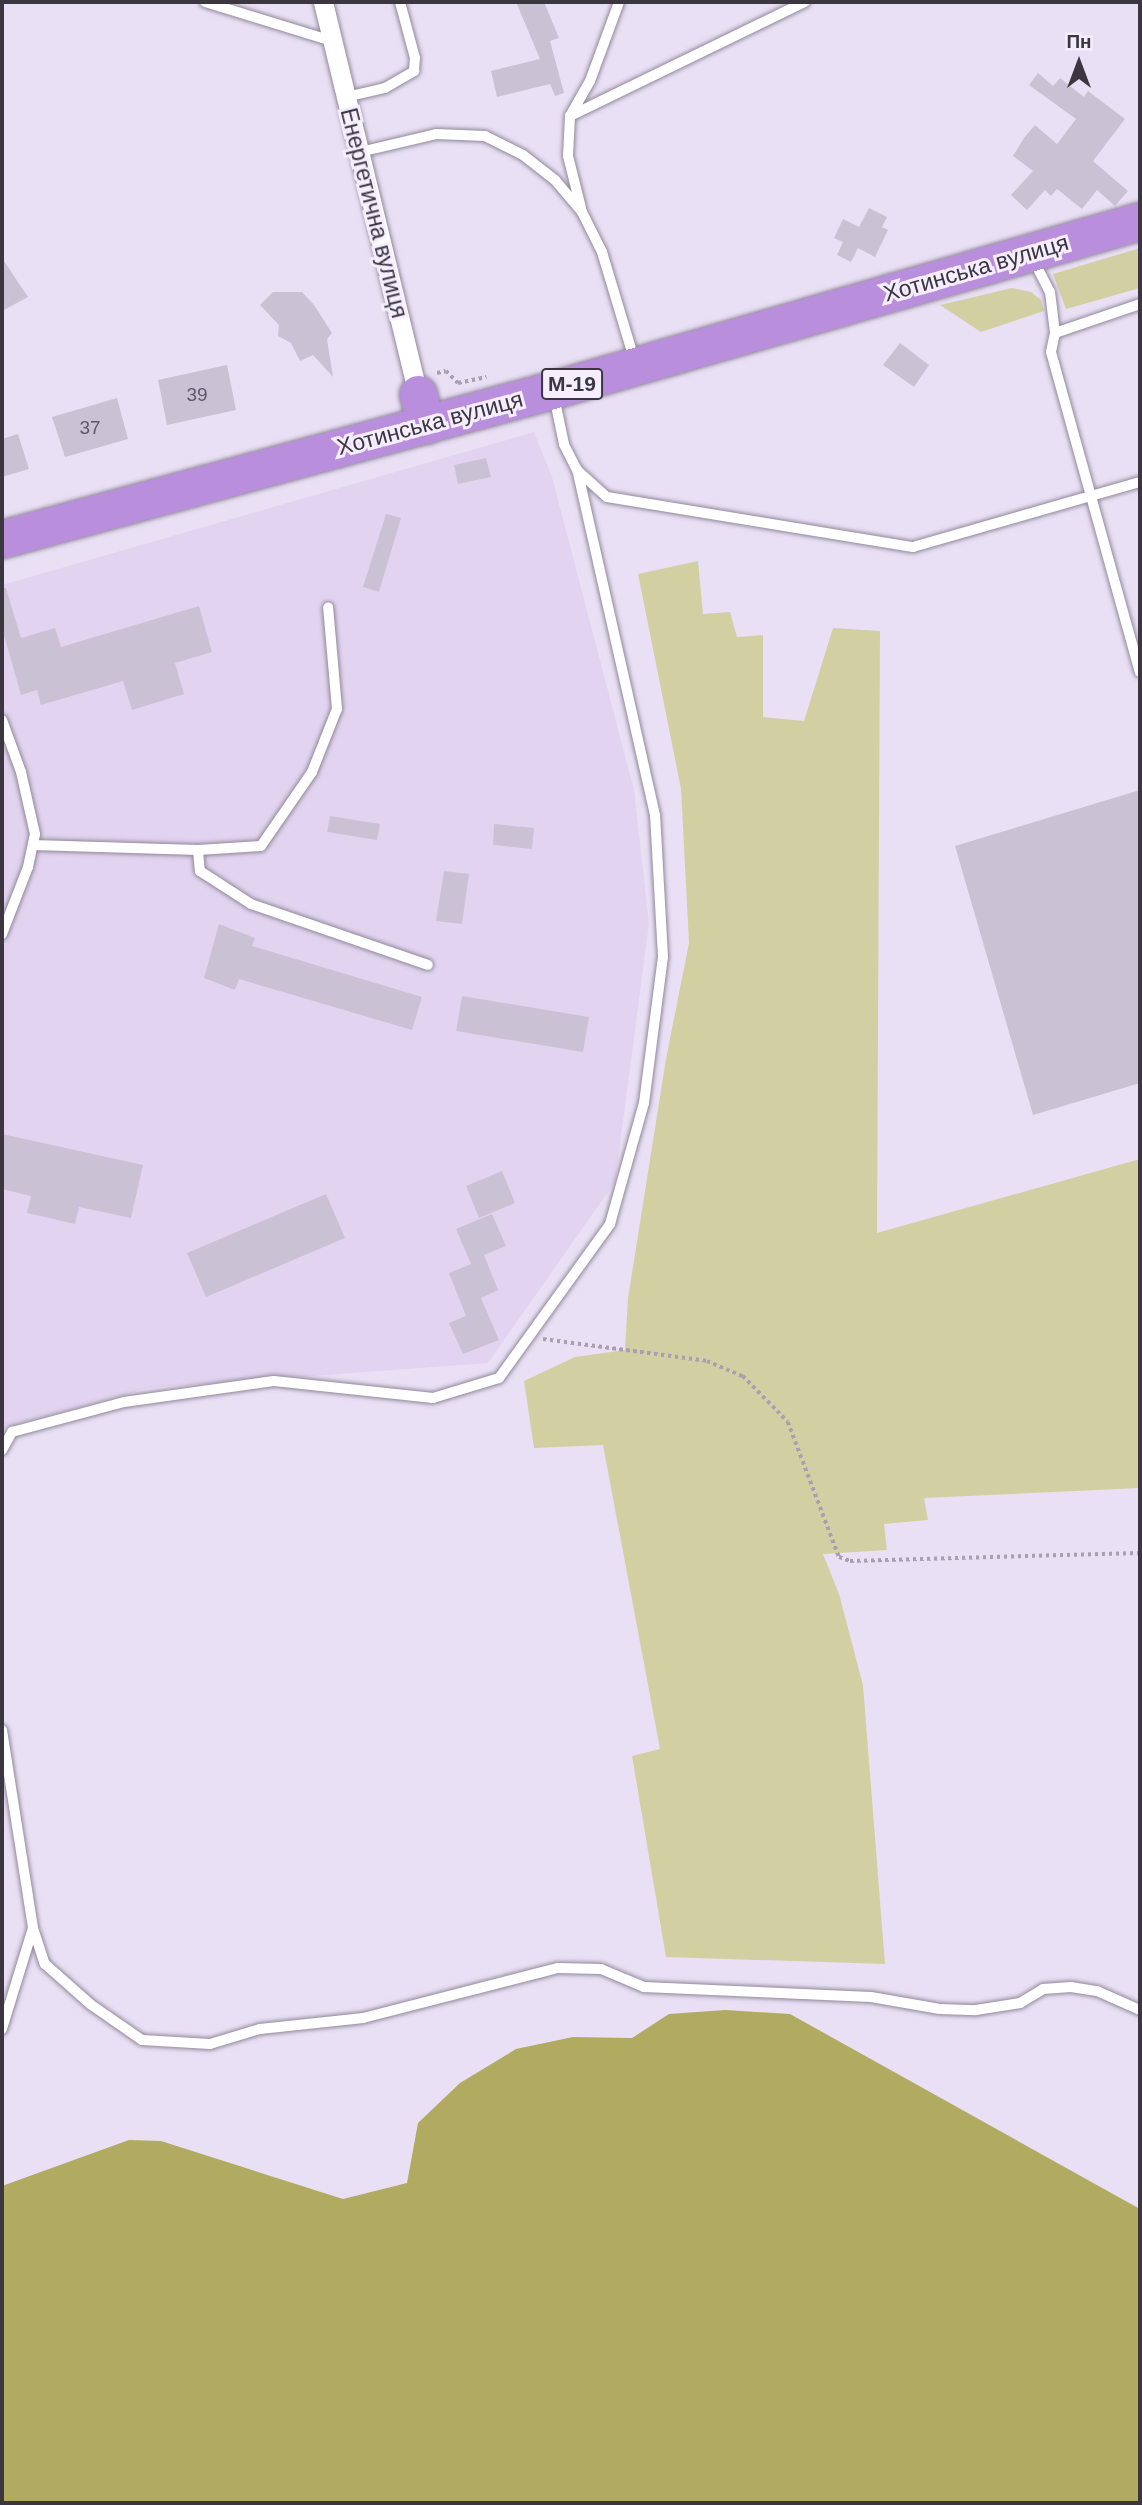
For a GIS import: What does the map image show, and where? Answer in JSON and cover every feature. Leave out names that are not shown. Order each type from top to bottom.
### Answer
[{"type":"highway","name":"Хотинська вулиця","points":[[2,539],[422,410],[552,390],[1140,221]]},
{"type":"street","name":"Енергетична вулиця","points":[[323,2],[422,410]]},
{"type":"lane","points":[[205,2],[332,41]]},
{"type":"lane","points":[[346,97],[385,88],[414,71],[415,58],[400,2]]},
{"type":"lane","points":[[619,2],[590,81],[570,116],[568,156],[582,212],[621,304],[636,366]]},
{"type":"lane","points":[[570,116],[805,2]]},
{"type":"lane","points":[[360,152],[436,134],[485,136],[523,155],[555,180],[582,212]]},
{"type":"lane","points":[[1029,252],[1050,292],[1055,333],[1051,352],[1089,497],[1140,671]]},
{"type":"lane","points":[[1055,333],[1140,304]]},
{"type":"lane","points":[[2,1450],[7,1433],[124,1402],[274,1381],[433,1398],[499,1378],[610,1224],[644,1103],[663,957],[655,815],[577,470],[564,444],[552,390]]},
{"type":"lane","points":[[577,470],[607,497],[913,547],[1140,482]]},
{"type":"lane","points":[[33,845],[198,850],[261,846],[312,772],[337,709],[328,607]]},
{"type":"lane","points":[[2,720],[21,772],[35,834],[2,934]]},
{"type":"lane","points":[[198,850],[200,871],[251,904],[428,965]]},
{"type":"lane","points":[[2,1730],[33,1928],[45,1964],[90,2004],[142,2040],[211,2044],[260,2029],[363,2018],[558,1968],[601,1969],[644,1987],[871,1997],[940,2010],[987,2008],[1020,2003],[1044,1989],[1071,1987],[1097,1991],[1140,2010]]},
{"type":"lane","points":[[2,2029],[33,1928]]},
{"type":"path","points":[[530,1337],[706,1361],[743,1376],[788,1422],[839,1557],[850,1560],[1140,1553]]},
{"type":"shaded area","points":[[1140,248],[1140,288],[1066,309],[1053,274]]},
{"type":"shaded area","points":[[1012,288],[1031,292],[1041,300],[1044,311],[981,332],[940,305]]},
{"type":"shaded area","points":[[534,432],[552,477],[634,790],[649,924],[615,1182],[488,1363],[149,1388],[2,1428],[2,585]]},
{"type":"shaded area","points":[[698,561],[703,614],[730,612],[737,637],[763,635],[763,717],[804,721],[833,628],[880,631],[877,1233],[1140,1159],[1140,1488],[924,1498],[928,1520],[884,1524],[887,1550],[823,1554],[839,1594],[863,1685],[885,1964],[666,1957],[632,1756],[660,1749],[603,1445],[534,1448],[524,1381],[575,1357],[625,1350],[628,1298],[666,1059],[689,943],[681,789],[638,574]]},
{"type":"shaded area","points":[[725,2010],[790,2014],[1140,2209],[1140,2503],[2,2503],[2,2186],[129,2140],[161,2141],[343,2199],[407,2183],[418,2123],[460,2083],[516,2049],[573,2037],[632,2038],[669,2014]]},
{"type":"building","points":[[516,2],[544,2],[559,38],[550,41],[564,93],[555,96],[550,84],[497,97],[491,71],[540,59]]},
{"type":"building","points":[[1038,73],[1053,86],[1060,78],[1084,97],[1088,91],[1125,119],[1093,161],[1128,191],[1115,206],[1097,190],[1082,209],[1057,189],[1051,196],[1045,190],[1027,210],[1011,195],[1033,171],[1013,156],[1035,125],[1057,144],[1076,119],[1029,85]]},
{"type":"building","points":[[869,208],[887,217],[882,227],[888,230],[875,257],[858,248],[851,262],[837,255],[843,242],[834,238],[843,219],[859,227]]},
{"type":"building","points":[[2,258],[28,297],[2,311]]},
{"type":"building","points":[[273,292],[302,292],[314,305],[332,333],[327,339],[333,377],[313,355],[300,361],[291,343],[278,336],[279,325],[260,305]]},
{"type":"building","points":[[900,343],[929,365],[914,387],[883,365]]},
{"type":"building","points":[[227,365],[236,410],[167,425],[158,380]]},
{"type":"building","points":[[117,398],[128,439],[65,457],[52,417]]},
{"type":"building","points":[[18,434],[29,469],[2,477],[2,439]]},
{"type":"building","points":[[486,458],[491,477],[458,484],[454,465]]},
{"type":"building","points":[[386,514],[401,518],[379,592],[363,587]]},
{"type":"building","points":[[2,588],[6,588],[21,638],[55,628],[61,647],[199,606],[212,652],[175,663],[184,694],[132,710],[123,681],[41,705],[37,690],[21,695],[2,628]]},
{"type":"building","points":[[1140,790],[1140,1083],[1033,1115],[955,846]]},
{"type":"building","points":[[330,816],[380,824],[377,840],[327,832]]},
{"type":"building","points":[[494,824],[534,828],[532,849],[493,845]]},
{"type":"building","points":[[444,871],[469,874],[462,924],[436,921]]},
{"type":"building","points":[[219,924],[255,938],[252,946],[422,997],[412,1030],[239,979],[235,990],[204,978]]},
{"type":"building","points":[[462,996],[589,1017],[583,1052],[456,1031]]},
{"type":"building","points":[[2,1134],[143,1165],[131,1218],[79,1207],[75,1224],[27,1213],[31,1196],[2,1189]]},
{"type":"building","points":[[502,1171],[515,1203],[479,1218],[466,1186]]},
{"type":"building","points":[[326,1194],[345,1238],[206,1297],[187,1253]]},
{"type":"building","points":[[492,1214],[506,1246],[484,1255],[498,1290],[481,1298],[499,1340],[463,1354],[449,1323],[466,1316],[449,1273],[471,1264],[456,1229]]}]
